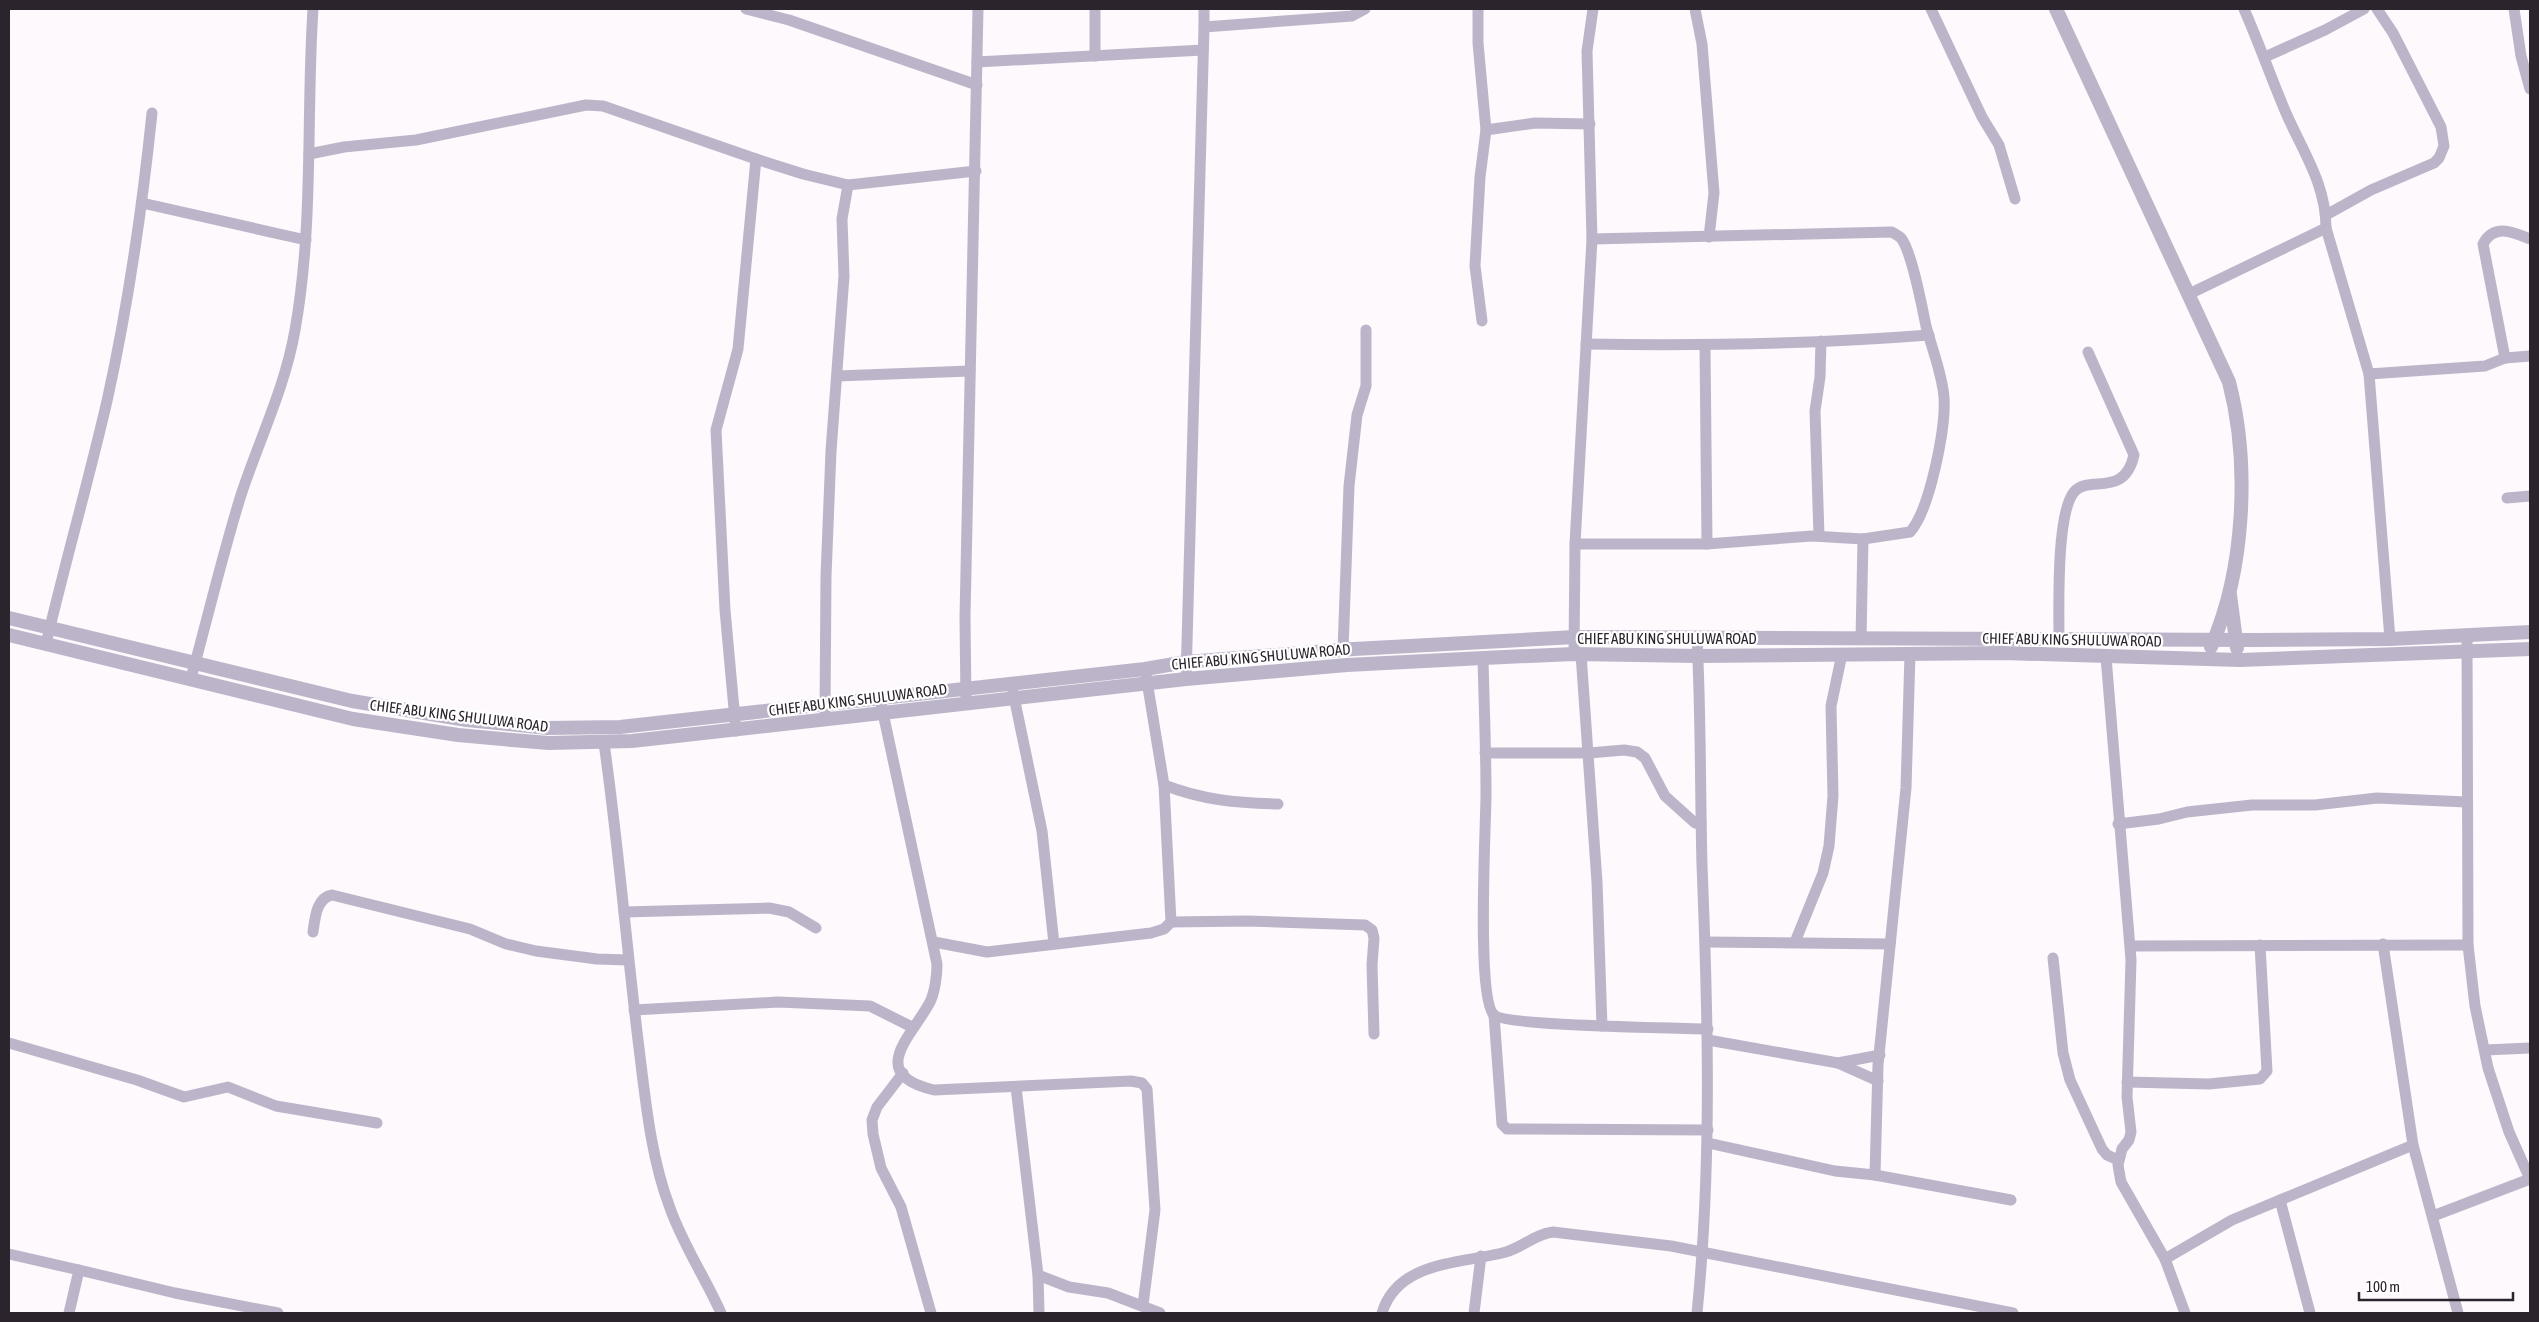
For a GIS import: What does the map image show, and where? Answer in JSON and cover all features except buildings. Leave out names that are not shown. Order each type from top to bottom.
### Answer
[{"type":"street","points":[[191,678],[209,603],[242,494],[284,381],[295,331],[306,240],[313,9]]},
{"type":"street","points":[[746,9],[790,20],[977,85]]},
{"type":"street","points":[[965,696],[978,9]]},
{"type":"street","points":[[1095,9],[1095,56]]},
{"type":"street","points":[[1186,679],[1204,9]]},
{"type":"street","points":[[1204,27],[1352,16],[1365,9]]},
{"type":"street","points":[[1478,9],[1478,43],[1486,130],[1480,177],[1475,266],[1482,321]]},
{"type":"street","points":[[1593,9],[1587,51],[1592,239],[1576,544],[1575,637],[1588,753],[1597,882],[1602,1026]]},
{"type":"street","points":[[1695,9],[1702,44],[1714,193],[1709,237]]},
{"type":"street","points":[[1931,9],[1982,117],[1999,146],[2015,199]]},
{"type":"street","points":[[2056,9],[2229,382],[2238,424],[2242,456],[2242,496],[2228,617],[2236,640],[2240,660]]},
{"type":"street","points":[[2244,9],[2287,114],[2320,183],[2326,215],[2326,228],[2369,374],[2390,639]]},
{"type":"street","points":[[2265,57],[2325,30],[2364,9]]},
{"type":"street","points":[[2326,215],[2371,190],[2434,163],[2439,158],[2444,146],[2441,127],[2393,33],[2377,9]]},
{"type":"street","points":[[2514,9],[2521,56],[2530,89]]},
{"type":"street","points":[[977,62],[1203,50]]},
{"type":"street","points":[[309,154],[344,147],[416,140],[586,105],[603,106],[756,159],[803,174],[848,185],[976,171]]},
{"type":"street","points":[[46,644],[107,400],[125,311],[142,203],[152,113]]},
{"type":"street","points":[[1486,130],[1535,123],[1590,124]]},
{"type":"street","points":[[736,730],[725,610],[716,430],[738,349],[756,159]]},
{"type":"street","points":[[825,720],[826,576],[831,451],[844,276],[842,219],[848,185]]},
{"type":"street","points":[[142,203],[306,240]]},
{"type":"street","points":[[2189,294],[2326,228]]},
{"type":"street","points":[[2505,358],[2483,244],[2489,235],[2503,230],[2513,231],[2530,239]]},
{"type":"street","points":[[1576,544],[1706,544],[1819,536],[1863,539],[1910,532],[1919,520],[1941,440],[1944,412],[1942,390],[1929,335],[1905,247],[1901,238],[1892,232],[1592,239]]},
{"type":"street","points":[[1343,650],[1349,486],[1357,415],[1366,386],[1366,330]]},
{"type":"street","points":[[1586,344],[1705,346],[1929,335]]},
{"type":"street","points":[[1819,536],[1815,411],[1820,377],[1821,341]]},
{"type":"street","points":[[1705,346],[1706,544]]},
{"type":"street","points":[[2059,640],[2063,538],[2067,506],[2074,493],[2081,486],[2109,484],[2123,475],[2132,462],[2134,455],[2088,352]]},
{"type":"street","points":[[2369,374],[2485,366],[2505,358],[2530,356]]},
{"type":"street","points":[[837,376],[970,371]]},
{"type":"street","points":[[2507,498],[2530,496]]},
{"type":"street","points":[[1861,639],[1863,539]]},
{"type":"street","points":[[2203,659],[2228,617]]},
{"type":"street","points":[[2180,640],[2201,632],[2228,617]]},
{"type":"street","points":[[2228,617],[2245,634],[2255,640]]},
{"type":"street","points":[[9,618],[352,701],[467,720],[532,726],[620,727],[880,699],[965,696],[1012,684],[1145,669],[1186,662],[1343,650],[1575,637],[2255,640],[2390,639],[2530,632]]},
{"type":"street","name":"CHIEF ABU KING SHULUWA ROAD","points":[[9,635],[191,678],[329,714],[389,725],[549,743],[604,742],[883,714],[965,696],[1014,699],[1186,679],[1347,665],[1484,658],[1578,654],[1698,656],[2034,654],[2240,660],[2466,653],[2530,649]]},
{"type":"street","points":[[2432,1216],[2530,1179],[2509,1132],[2484,1050],[2475,1006],[2468,945],[2466,802],[2467,636]]},
{"type":"street","points":[[1697,638],[1708,1034],[1708,1143],[1703,1252],[1697,1313]]},
{"type":"street","points":[[1795,942],[1823,873],[1829,846],[1833,796],[1831,706],[1842,654]]},
{"type":"street","points":[[1875,1175],[1880,1055],[1906,788],[1910,654]]},
{"type":"street","points":[[2106,657],[2115,745],[2118,824],[2125,871],[2131,946],[2127,1082],[2127,1114],[2131,1132],[2118,1160],[2121,1182],[2165,1259],[2186,1313]]},
{"type":"street","points":[[1484,658],[1484,952],[1491,1011],[1494,1015],[1502,1124],[1507,1129],[1708,1130]]},
{"type":"street","points":[[934,942],[987,952],[1028,949],[1054,944],[1151,933],[1168,927],[1172,922],[1164,785],[1145,669]]},
{"type":"street","points":[[1012,684],[1042,831],[1054,944]]},
{"type":"street","points":[[880,699],[934,942],[937,972],[930,1001],[901,1044],[898,1056],[903,1073],[911,1082],[934,1090],[1131,1081],[1142,1083],[1147,1088],[1155,1210],[1140,1301]]},
{"type":"street","points":[[604,742],[614,816],[628,960],[648,1116],[669,1207],[721,1313]]},
{"type":"street","points":[[1485,753],[1588,753],[1618,750],[1637,752],[1645,758],[1665,796],[1695,823],[1702,824]]},
{"type":"street","points":[[1164,785],[1195,796],[1236,803],[1278,804]]},
{"type":"street","points":[[2118,824],[2159,819],[2187,812],[2252,805],[2315,805],[2377,798],[2466,802]]},
{"type":"street","points":[[313,932],[320,904],[326,897],[332,895],[470,929],[506,944],[536,951],[598,959],[628,960]]},
{"type":"street","points":[[624,912],[769,908],[790,912],[816,928]]},
{"type":"street","points":[[1172,922],[1248,921],[1366,925],[1372,930],[1374,938],[1372,965],[1374,1034]]},
{"type":"street","points":[[1706,942],[1890,944]]},
{"type":"street","points":[[2383,944],[2413,1145],[2458,1313]]},
{"type":"street","points":[[2127,1082],[2209,1084],[2260,1079],[2267,1071],[2260,945]]},
{"type":"street","points":[[2131,946],[2468,945]]},
{"type":"street","points":[[2053,958],[2064,1053],[2070,1080],[2102,1149],[2106,1155],[2118,1160]]},
{"type":"street","points":[[634,1010],[778,1002],[861,1006],[876,1008],[912,1027]]},
{"type":"street","points":[[1494,1015],[1505,1019],[1708,1034],[1838,1063],[1878,1081]]},
{"type":"street","points":[[9,1044],[128,1077],[184,1097],[228,1087],[276,1106],[377,1124]]},
{"type":"street","points":[[2484,1050],[2530,1048]]},
{"type":"street","points":[[1838,1063],[1880,1055]]},
{"type":"street","points":[[903,1073],[877,1107],[872,1120],[873,1134],[881,1168],[901,1207],[931,1313]]},
{"type":"street","points":[[1016,1087],[1038,1275],[1039,1313]]},
{"type":"street","points":[[1708,1143],[1835,1171],[1875,1175],[2011,1200]]},
{"type":"street","points":[[2165,1259],[2232,1220],[2413,1145]]},
{"type":"street","points":[[2280,1200],[2310,1313]]},
{"type":"street","points":[[1382,1313],[1385,1301],[1410,1276],[1448,1263],[1511,1250],[1544,1233],[1553,1232],[1703,1252],[2013,1313]]},
{"type":"street","points":[[9,1254],[228,1308],[278,1313]]},
{"type":"street","points":[[1474,1313],[1481,1256]]},
{"type":"street","points":[[70,1313],[79,1270]]},
{"type":"street","points":[[1038,1275],[1069,1287],[1108,1293],[1140,1301],[1160,1313]]}]
